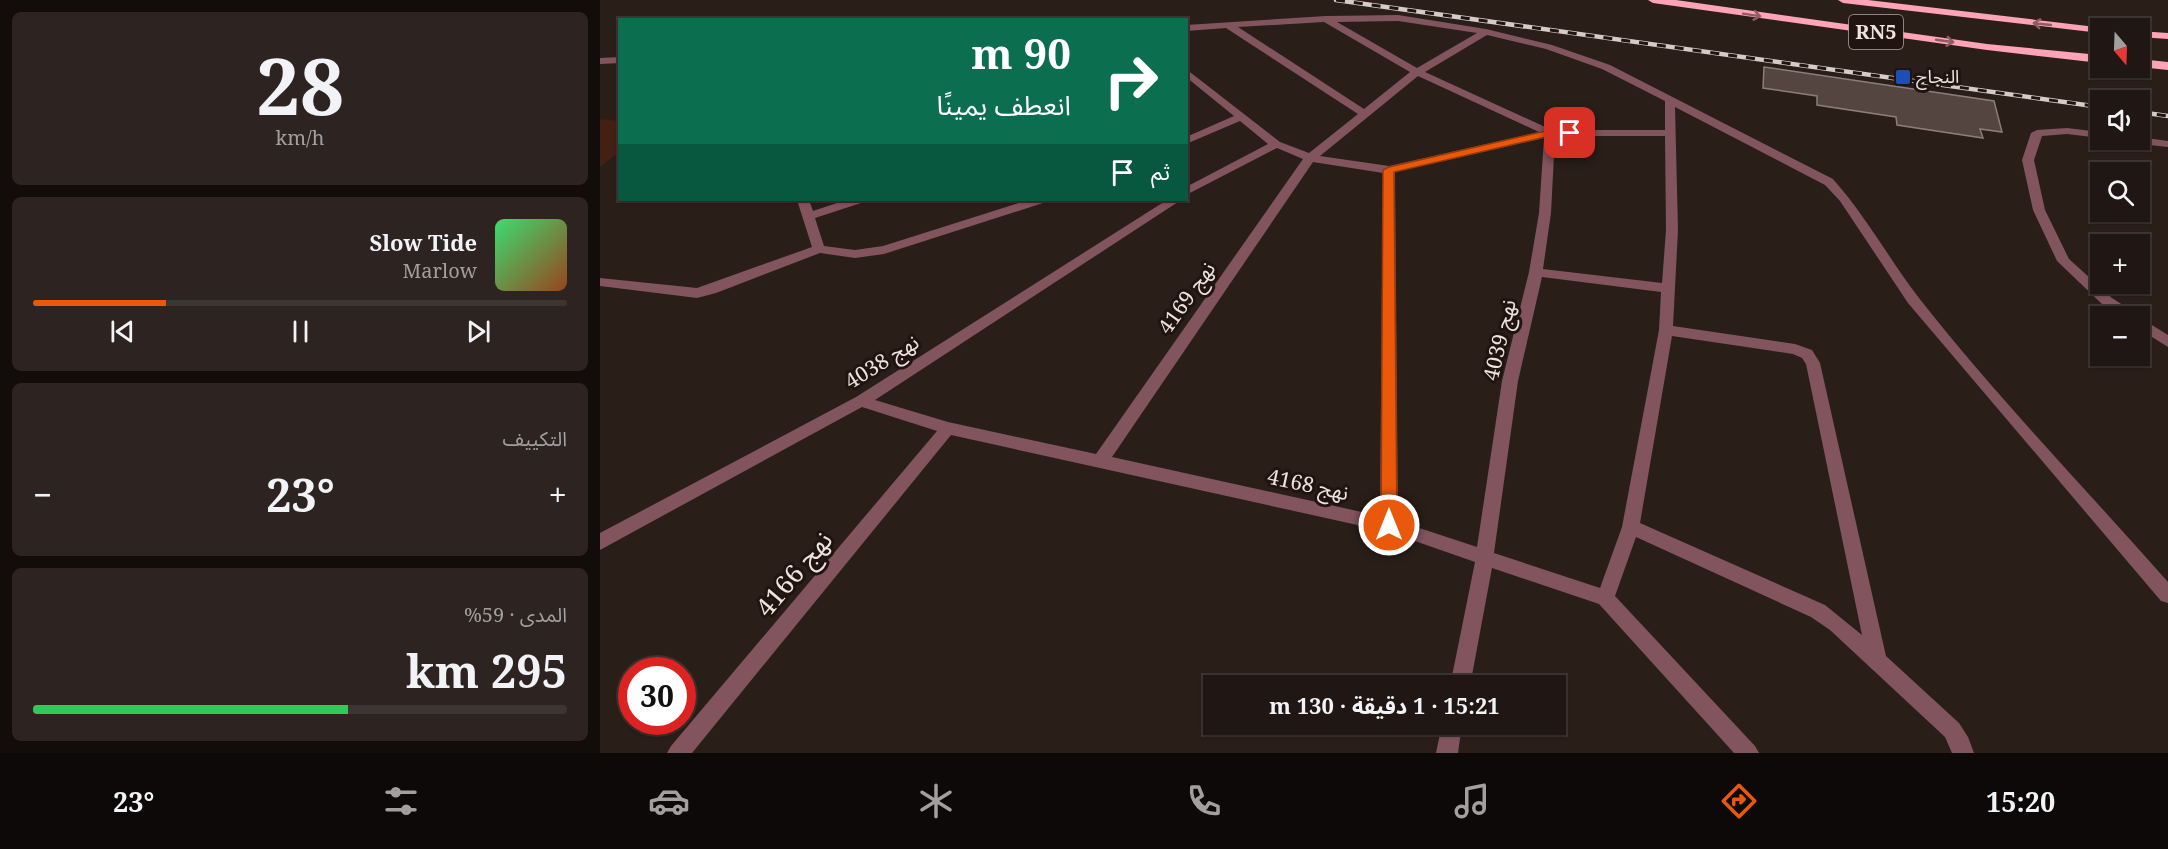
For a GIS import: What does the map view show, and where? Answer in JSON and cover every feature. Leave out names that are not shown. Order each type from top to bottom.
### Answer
[{"type":"highway","name":"RN5","points":[[1653,0],[1976,45],[2090,58]]},
{"type":"highway","name":"RN5","points":[[1843,0],[2090,29]]},
{"type":"highway","points":[[2150,34],[2168,36]]},
{"type":"highway","points":[[2150,64],[2168,66]]},
{"type":"street","points":[[1188,28],[1326,19],[1398,18],[1486,32],[1580,57],[1670,99],[1829,182],[1844,199],[1913,300],[1970,369],[2168,595]]},
{"type":"street","points":[[1326,19],[1417,72],[1550,133]]},
{"type":"street","points":[[1229,26],[1365,114]]},
{"type":"street","name":"نهج 4169","points":[[1099,463],[1310,158],[1417,72],[1486,32]]},
{"type":"street","points":[[600,61],[618,60]]},
{"type":"street","points":[[1188,74],[1276,144],[1310,158],[1389,170],[1550,133],[1670,133]]},
{"type":"street","points":[[1605,597],[1631,527],[1666,330],[1672,230],[1670,99]]},
{"type":"street","points":[[1188,140],[1242,116]]},
{"type":"street","points":[[2090,134],[2067,131],[2037,133],[2028,160],[2039,210],[2064,261],[2115,306]]},
{"type":"street","name":"نهج 4039","points":[[1462,675],[1485,556],[1510,381],[1536,272],[1545,213],[1550,133]]},
{"type":"street","points":[[2150,142],[2168,144]]},
{"type":"street","points":[[1188,191],[1276,144]]},
{"type":"street","points":[[1389,170],[1389,525]]},
{"type":"street","points":[[803,201],[819,249]]},
{"type":"street","points":[[809,216],[854,201]]},
{"type":"street","points":[[600,282],[697,293],[711,290],[819,249],[847,253],[884,250],[1036,201]]},
{"type":"street","name":"نهج 4038","points":[[600,542],[861,400],[1173,201]]},
{"type":"street","points":[[1536,272],[1668,288]]},
{"type":"street","points":[[1666,330],[1795,349],[1807,354],[1813,363],[1877,659]]},
{"type":"street","points":[[2150,330],[2168,342]]},
{"type":"street","name":"نهج 4168","points":[[861,400],[948,428],[1389,525],[1605,597],[1748,753]]},
{"type":"street","name":"نهج 4166","points":[[678,753],[948,428]]},
{"type":"street","points":[[1631,527],[1818,611],[1842,628],[1877,659],[1952,730],[1961,744],[1963,753]]},
{"type":"street","points":[[1447,753],[1450,735]]},
{"type":"shaded area","points":[[600,119],[618,121],[618,153],[600,167]]},
{"type":"building","name":"النجاح","points":[[1764,67],[1994,101],[2002,132],[1980,129],[1983,138],[1897,125],[1896,117],[1817,105],[1817,96],[1763,88]]},
{"type":"railway","points":[[1336,0],[2090,106]]},
{"type":"railway","points":[[2150,114],[2168,116]]},
{"type":"place","name":"النجاح","points":[[1903,77]]},
{"type":"route","points":[[1389,525],[1389,170],[1550,133],[1570,133]]}]
